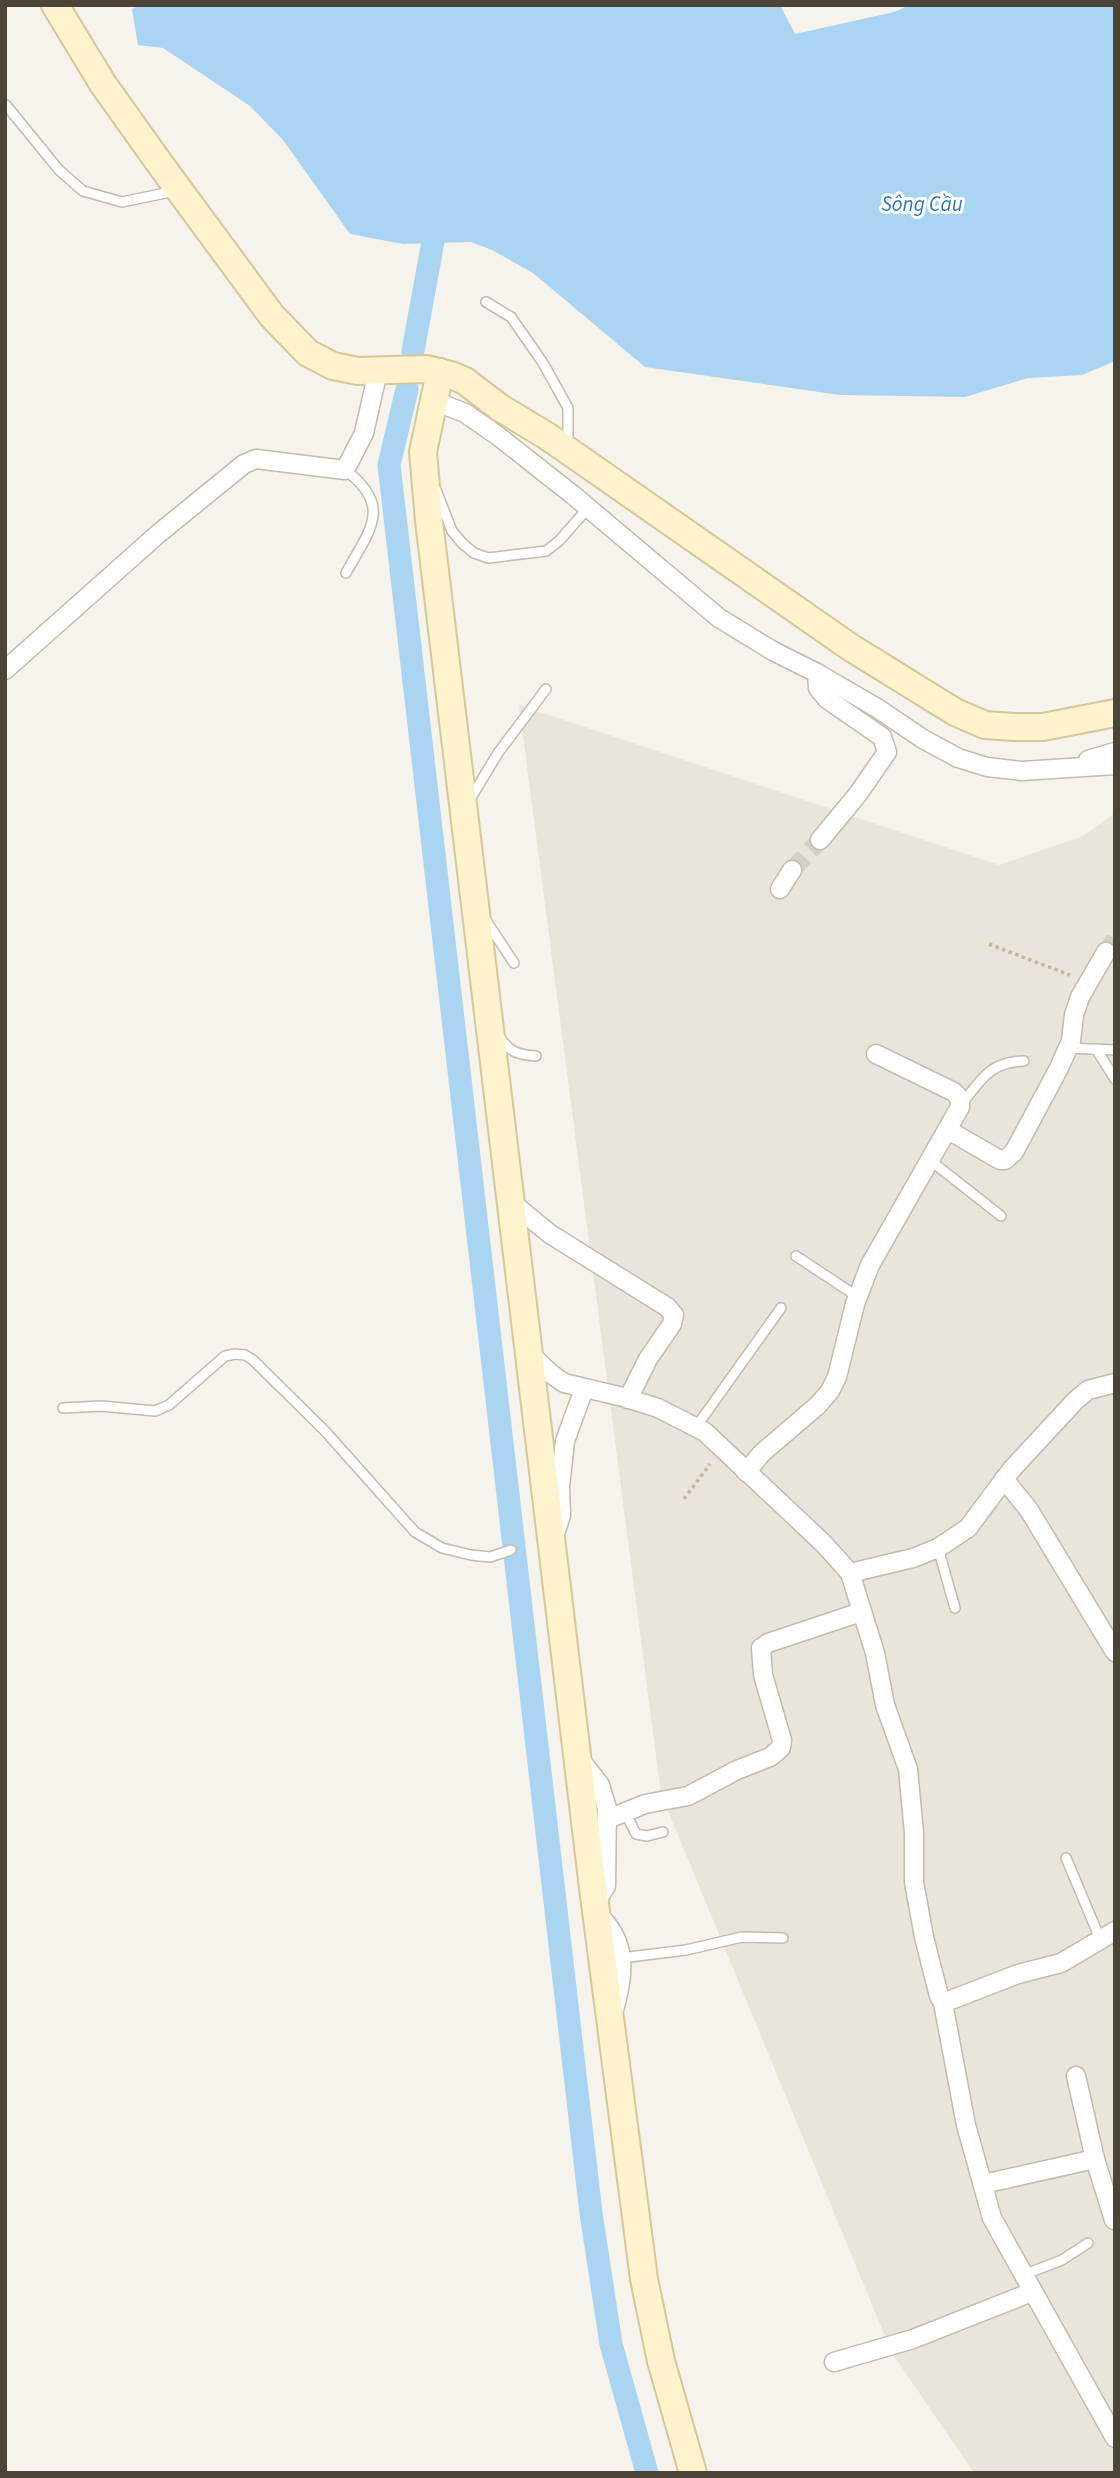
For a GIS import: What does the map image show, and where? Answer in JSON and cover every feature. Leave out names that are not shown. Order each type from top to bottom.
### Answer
[{"type":"street","points":[[55,5],[103,84],[180,190],[272,316],[308,353],[333,366],[358,371],[427,369],[465,381],[849,647],[956,712],[985,725],[1043,727],[1115,713]]},
{"type":"street","points":[[5,670],[158,534],[244,464],[256,459],[349,464],[364,433],[377,371]]},
{"type":"street","points":[[440,372],[423,452],[424,464],[512,1203],[546,1540],[577,1756],[644,2279],[662,2361],[693,2473]]},
{"type":"street","points":[[434,401],[465,413],[498,436],[719,618],[958,758],[987,767],[1022,771],[1115,765]]},
{"type":"street","points":[[817,673],[818,688],[827,699],[882,737],[887,752],[858,794],[820,840]]},
{"type":"street","points":[[1057,768],[1115,752]]},
{"type":"street","points":[[780,889],[792,870]]},
{"type":"street","points":[[948,1130],[1000,1160],[1006,1160],[1014,1152],[1067,1048],[1077,1006],[1106,952]]},
{"type":"street","points":[[746,1472],[762,1453],[818,1405],[830,1391],[837,1377],[858,1297],[870,1265],[960,1107],[960,1099],[954,1092],[876,1054]]},
{"type":"street","points":[[512,1203],[550,1234],[667,1307],[674,1315],[672,1324],[648,1359],[628,1399]]},
{"type":"street","points":[[529,1353],[564,1383],[658,1408],[705,1432],[850,1573],[874,1653],[885,1705],[908,1769],[914,1833],[914,1882],[924,1937],[943,2003],[966,2125],[992,2218],[1115,2438]]},
{"type":"street","points":[[850,1573],[891,1565],[938,1548],[968,1528],[1004,1479],[1075,1401],[1088,1390],[1115,1383]]},
{"type":"street","points":[[546,1540],[558,1527],[565,1441],[584,1389]]},
{"type":"street","points":[[1004,1479],[1029,1510],[1115,1652]]},
{"type":"street","points":[[608,1819],[645,1804],[688,1796],[781,1748],[782,1740],[764,1675],[761,1648],[768,1643],[862,1612]]},
{"type":"street","points":[[577,1756],[600,1785],[607,1808],[606,1886],[596,1908]]},
{"type":"street","points":[[596,1908],[609,1924],[621,1958],[621,1987],[610,2024]]},
{"type":"street","points":[[943,2003],[1018,1975],[1061,1963],[1108,1936]]},
{"type":"street","points":[[1076,2076],[1095,2159],[1114,2220]]},
{"type":"street","points":[[983,2183],[1095,2159]]},
{"type":"street","points":[[834,2362],[924,2335],[1032,2292]]},
{"type":"lane","points":[[6,105],[59,170],[83,191],[122,202],[180,190]]},
{"type":"lane","points":[[486,302],[511,317],[543,363],[568,408],[568,450]]},
{"type":"lane","points":[[346,573],[374,520],[373,504],[367,489],[349,464]]},
{"type":"lane","points":[[424,464],[452,531],[469,549],[488,558],[546,551],[559,541],[588,508]]},
{"type":"lane","points":[[464,808],[498,753],[546,689]]},
{"type":"lane","points":[[477,909],[514,963]]},
{"type":"lane","points":[[490,1020],[505,1045],[520,1055],[536,1056]]},
{"type":"lane","points":[[1067,1048],[1115,1050]]},
{"type":"lane","points":[[1096,1049],[1115,1079]]},
{"type":"lane","points":[[960,1107],[985,1075],[1007,1062],[1024,1061]]},
{"type":"lane","points":[[931,1161],[1001,1216]]},
{"type":"lane","points":[[796,1256],[858,1297]]},
{"type":"lane","points":[[696,1427],[781,1308]]},
{"type":"lane","points":[[63,1408],[101,1406],[155,1411],[169,1405],[225,1356],[245,1355],[267,1373],[325,1432],[415,1531],[442,1548],[471,1555],[491,1557],[511,1550]]},
{"type":"lane","points":[[938,1548],[955,1608]]},
{"type":"lane","points":[[625,1812],[636,1834],[648,1836],[663,1832]]},
{"type":"lane","points":[[1066,1858],[1108,1936]]},
{"type":"lane","points":[[621,1958],[686,1950],[742,1937],[783,1938]]},
{"type":"lane","points":[[1023,2275],[1062,2260],[1088,2243]]},
{"type":"path","points":[[989,944],[1088,982]]},
{"type":"path","points":[[684,1499],[722,1448]]},
{"type":"shaded area","points":[[519,705],[999,865],[1083,836],[1115,813],[1115,2473],[974,2473],[892,2353],[661,1794]]},
{"type":"water","name":"Sông Cầu","points":[[141,5],[780,5],[795,34],[894,12],[910,5],[1115,5],[1115,361],[1082,375],[1028,378],[965,397],[840,395],[645,367],[533,273],[492,250],[471,242],[403,244],[350,234],[283,140],[250,106],[163,48],[138,45],[132,9]]},
{"type":"waterway","points":[[413,351],[438,214]]},
{"type":"waterway","points":[[407,389],[389,465],[591,2213],[611,2344],[647,2473]]},
{"type":"tunnel","points":[[792,870],[820,840]]},
{"type":"tunnel","points":[[1106,952],[1115,939]]}]
